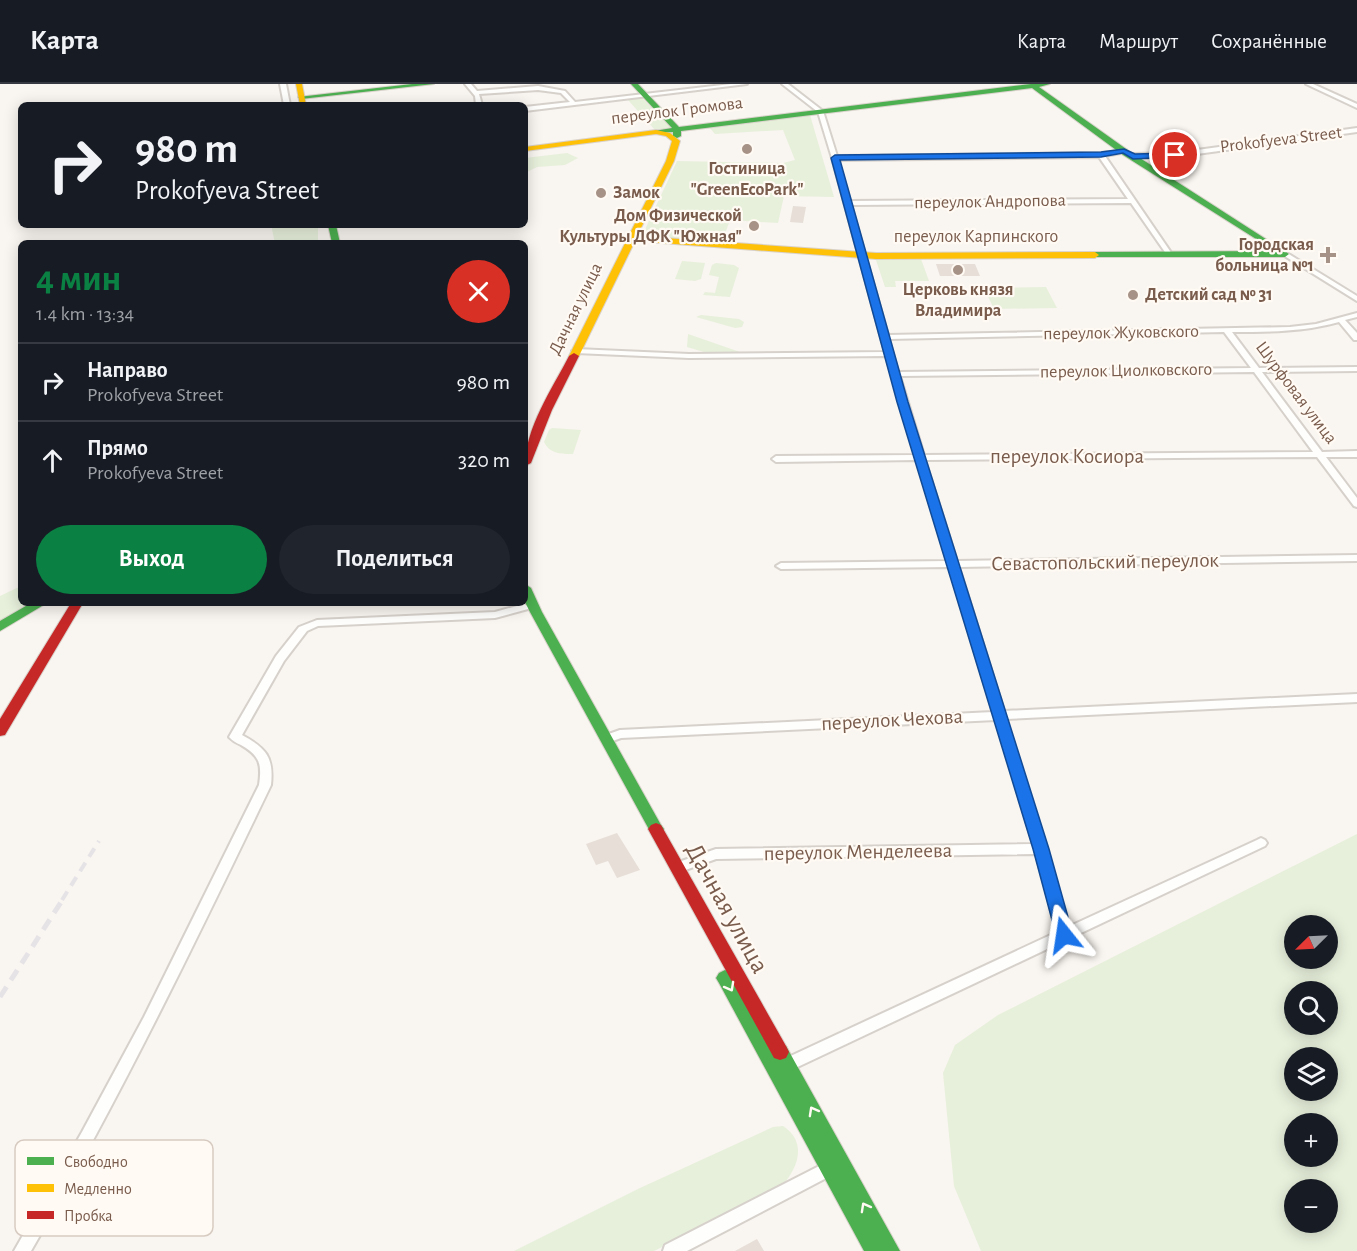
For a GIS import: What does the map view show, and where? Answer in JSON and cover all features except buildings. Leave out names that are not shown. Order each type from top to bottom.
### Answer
[{"type":"street","points":[[284,84],[287,102]]},
{"type":"street","points":[[301,96],[431,84]]},
{"type":"street","points":[[468,84],[478,102]]},
{"type":"street","points":[[634,84],[645,95],[668,136]]},
{"type":"street","points":[[528,109],[744,84]]},
{"type":"street","points":[[785,84],[820,111],[849,203],[889,354],[1041,849],[1064,935]]},
{"type":"street","points":[[1309,84],[1357,106]]},
{"type":"street","points":[[1038,85],[1068,113],[1129,154],[1357,299]]},
{"type":"street","name":"переулок Громова","points":[[528,154],[668,136],[820,111],[1038,85]]},
{"type":"street","points":[[475,93],[537,88],[563,92],[574,104]]},
{"type":"street","name":"Prokofyeva Street","points":[[835,158],[1175,155],[1357,130]]},
{"type":"street","name":"переулок Громова","points":[[528,149],[668,136]]},
{"type":"street","name":"Дачная улица","points":[[528,437],[628,237],[670,160],[668,136]]},
{"type":"street","points":[[1101,155],[1169,254]]},
{"type":"street","name":"переулок Андропова","points":[[849,203],[1131,201]]},
{"type":"street","name":"переулок Карпинского","points":[[628,237],[862,255],[1285,254]]},
{"type":"street","name":"переулок Жуковского","points":[[884,337],[1290,329],[1342,321],[1357,315]]},
{"type":"street","points":[[1342,321],[1357,338]]},
{"type":"street","name":"Шурфовая улица","points":[[1227,331],[1357,504]]},
{"type":"street","points":[[572,351],[689,356],[889,354]]},
{"type":"street","name":"переулок Циолковского","points":[[895,374],[1357,369]]},
{"type":"street","name":"Дачная улица","points":[[528,451],[537,423]]},
{"type":"street","name":"переулок Косиора","points":[[776,459],[1357,454]]},
{"type":"street","name":"Севастопольский переулок","points":[[781,566],[1357,558]]},
{"type":"street","points":[[0,627],[36,606]]},
{"type":"street","points":[[0,731],[75,606]]},
{"type":"street","points":[[86,1140],[201,918],[265,785],[268,768],[259,750],[235,737],[280,659],[303,628],[317,623],[495,615],[523,606]]},
{"type":"street","name":"Дачная улица","points":[[527,606],[835,1166],[890,1251]]},
{"type":"street","name":"переулок Чехова","points":[[602,740],[620,734],[1357,698]]},
{"type":"street","points":[[787,1065],[1261,843]]},
{"type":"street","name":"переулок Менделеева","points":[[672,870],[716,854],[1041,849]]},
{"type":"street","name":"Дачная улица","points":[[672,870],[787,1065],[874,1251]]},
{"type":"street","points":[[671,1251],[835,1166]]},
{"type":"street","points":[[22,1251],[31,1236]]},
{"type":"green space","points":[[642,98],[671,128],[655,130],[628,100]]},
{"type":"green space","points":[[810,115],[834,197],[784,196],[778,223],[730,220],[722,242],[642,236],[677,161],[783,163],[795,160],[783,130],[715,134],[709,127]]},
{"type":"green space","points":[[567,153],[578,158],[565,165],[537,167],[528,172],[528,158]]},
{"type":"green space","points":[[272,228],[318,228],[318,240],[274,240]]},
{"type":"green space","points":[[921,259],[929,281],[895,281],[896,287],[885,287],[876,260]]},
{"type":"green space","points":[[682,261],[705,263],[701,279],[695,281],[675,279]]},
{"type":"green space","points":[[716,263],[734,265],[739,268],[730,297],[703,295],[705,292],[715,293],[719,277],[709,275],[712,265]]},
{"type":"green space","points":[[1046,287],[1057,308],[994,309],[984,288]]},
{"type":"green space","points":[[701,315],[739,319],[744,322],[742,327],[735,328],[696,317]]},
{"type":"green space","points":[[688,334],[740,352],[714,355],[687,347]]},
{"type":"green space","points":[[552,428],[581,430],[573,454],[556,452],[546,446],[544,442]]},
{"type":"green space","points":[[18,587],[18,606],[27,606],[0,621],[0,596]]},
{"type":"green space","points":[[1357,834],[1357,1251],[981,1251],[954,1186],[943,1073],[955,1045],[998,1015]]},
{"type":"green space","points":[[783,1126],[796,1140],[798,1157],[791,1174],[779,1189],[654,1251],[514,1251],[640,1188],[773,1127]]},
{"type":"railway","points":[[62,900],[99,841]]},
{"type":"railway","points":[[0,997],[63,899]]},
{"type":"traffic: fast","points":[[301,97],[431,84]]},
{"type":"traffic: fast","points":[[634,84],[677,129],[677,136]]},
{"type":"traffic: fast","points":[[656,132],[1047,84]]},
{"type":"traffic: fast","points":[[1034,86],[1126,153],[1285,254]]},
{"type":"traffic: fast","points":[[333,228],[335,240]]},
{"type":"traffic: fast","points":[[1095,255],[1285,254]]},
{"type":"traffic: fast","points":[[528,595],[656,829]]},
{"type":"traffic: fast","points":[[0,627],[36,606]]},
{"type":"traffic: fast","points":[[725,978],[875,1251]]},
{"type":"traffic: fast","points":[[780,1052],[890,1251]]},
{"type":"traffic: slow","points":[[299,84],[302,102]]},
{"type":"traffic: slow","points":[[528,149],[656,132],[668,134],[676,141],[670,161],[574,356]]},
{"type":"traffic: slow","points":[[631,238],[876,256],[1095,255]]},
{"type":"traffic: jam","points":[[528,456],[547,410],[574,356]]},
{"type":"traffic: jam","points":[[0,731],[75,606]]},
{"type":"traffic: jam","points":[[656,829],[780,1052]]},
{"type":"place","name":"Гостиница \"GreenEcoPark\"","points":[[747,149]]},
{"type":"place","name":"Замок","points":[[601,193]]},
{"type":"place","name":"Дом Физической Культуры ДФК \"Южная\"","points":[[754,226]]},
{"type":"place","name":"Городская больница №1","points":[[1328,255]]},
{"type":"place","name":"Церковь князя Владимира","points":[[958,270]]},
{"type":"place","name":"Детский сад № 31","points":[[1133,295]]},
{"type":"route","points":[[1064,935],[1041,849],[878,318],[849,203],[835,158],[1101,155],[1124,151],[1133,156],[1175,155]]}]
